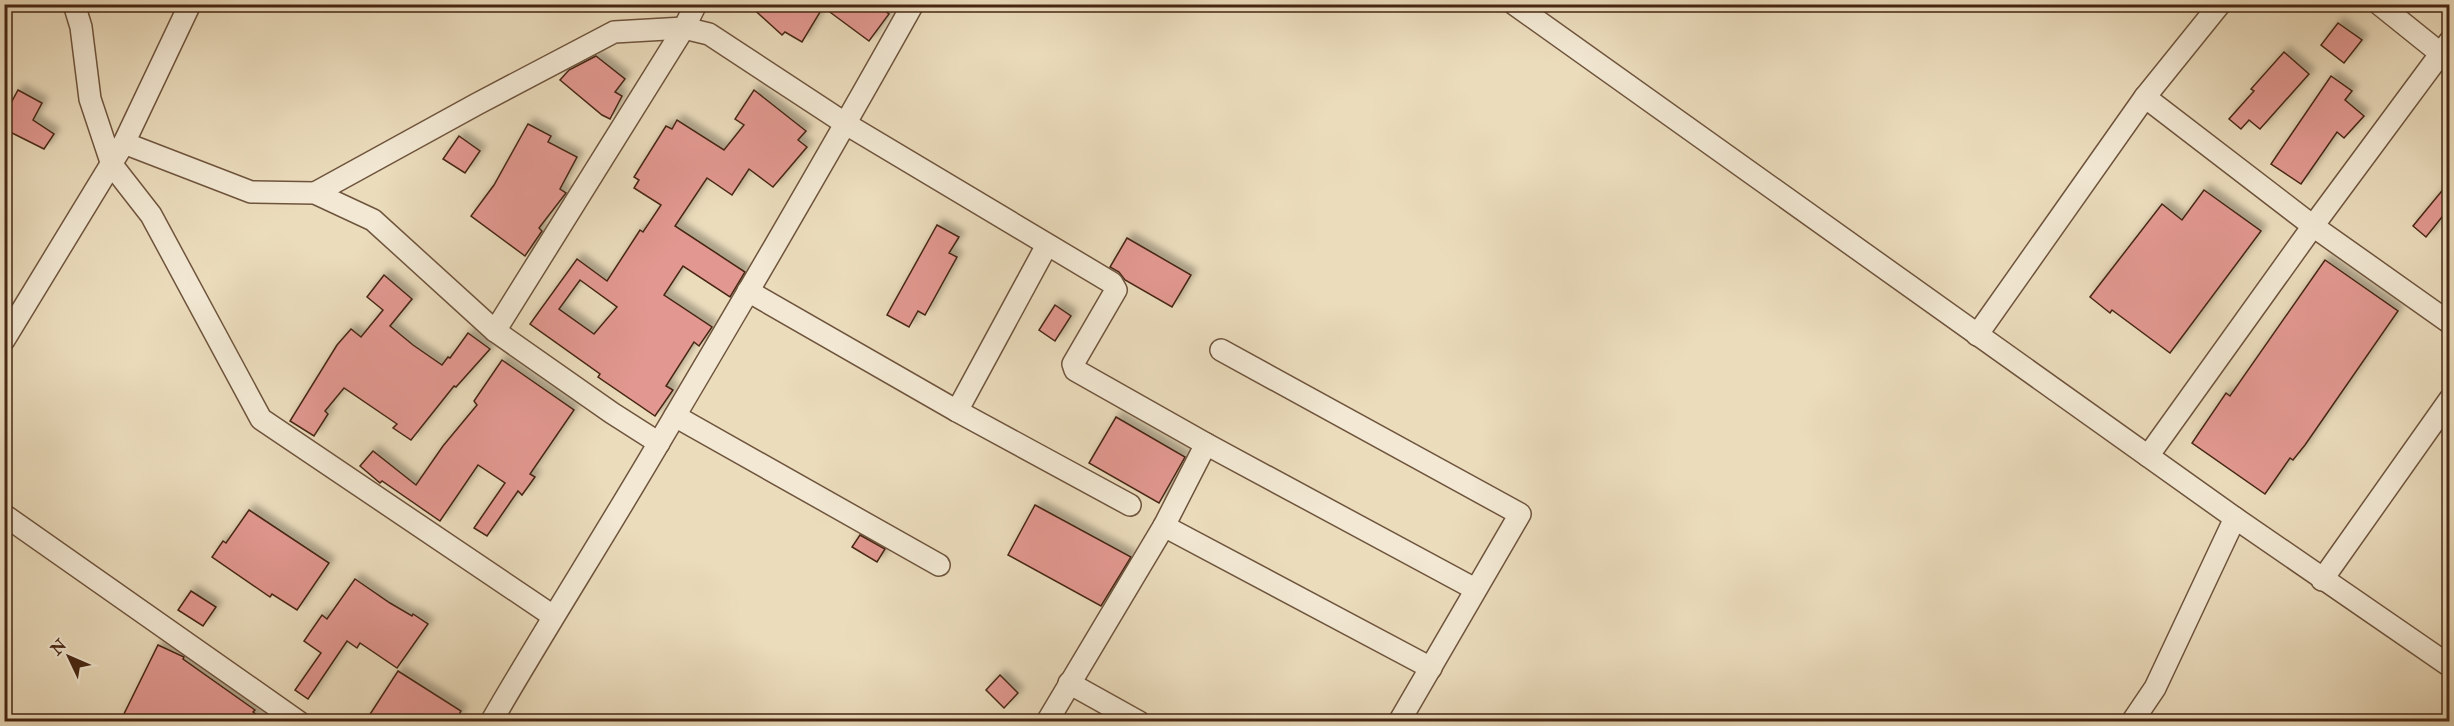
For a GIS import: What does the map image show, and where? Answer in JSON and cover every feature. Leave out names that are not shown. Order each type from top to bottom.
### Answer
[{"type":"street","points":[[74,4],[81,27],[90,99],[112,165],[151,215],[261,420],[553,616]]},
{"type":"street","points":[[4,340],[112,165],[190,4]]},
{"type":"street","points":[[495,331],[684,28],[696,4]]},
{"type":"street","points":[[491,722],[675,416],[846,124],[913,4]]},
{"type":"street","points":[[1514,4],[2322,580],[2450,666]]},
{"type":"street","points":[[1977,335],[2145,97],[2220,4]]},
{"type":"street","points":[[2148,456],[2445,47],[2379,4]]},
{"type":"street","points":[[315,194],[477,104],[614,32],[684,28],[709,34],[846,124],[1112,283],[1116,290],[1073,364],[1075,370],[1206,444],[1475,589]]},
{"type":"street","points":[[2145,97],[2313,226],[2450,323]]},
{"type":"street","points":[[124,143],[251,192],[315,194],[373,220],[495,331],[659,443]]},
{"type":"street","points":[[957,411],[1047,245]]},
{"type":"street","points":[[748,291],[957,411],[1130,505]]},
{"type":"street","points":[[1221,350],[1520,514],[1399,722]]},
{"type":"street","points":[[2322,580],[2450,399]]},
{"type":"street","points":[[675,416],[939,565]]},
{"type":"street","points":[[1047,722],[1164,526],[1206,444]]},
{"type":"street","points":[[4,515],[299,722]]},
{"type":"street","points":[[2132,722],[2155,688],[2235,518]]},
{"type":"street","points":[[1164,526],[1431,668]]},
{"type":"street","points":[[1069,683],[1139,722]]},
{"type":"building","points":[[748,4],[876,4],[889,14],[869,41],[823,7],[802,42],[785,32],[782,35]]},
{"type":"building","points":[[2338,23],[2362,40],[2344,63],[2321,45]]},
{"type":"building","points":[[2284,52],[2309,74],[2260,129],[2249,120],[2241,129],[2229,119],[2254,91],[2251,89]]},
{"type":"building","points":[[596,56],[625,79],[615,92],[622,96],[610,119],[560,80],[569,70]]},
{"type":"building","points":[[2331,76],[2352,91],[2345,100],[2364,116],[2344,138],[2337,132],[2301,184],[2271,164]]},
{"type":"building","points":[[18,90],[42,103],[33,120],[54,134],[44,149],[4,129],[4,116]]},
{"type":"building","points":[[754,90],[806,131],[798,140],[807,147],[773,187],[749,169],[732,195],[707,178],[675,226],[745,272],[730,297],[683,266],[664,295],[712,327],[699,346],[694,342],[666,386],[673,390],[655,416],[598,377],[600,374],[530,324],[577,259],[607,281],[640,230],[643,232],[661,205],[634,188],[639,180],[634,177],[666,126],[672,129],[677,120],[724,150],[744,125],[735,119]],"holes":[[[580,280],[617,307],[594,334],[559,309]]]},
{"type":"building","points":[[528,124],[551,136],[548,142],[577,157],[560,189],[566,193],[539,228],[542,231],[525,256],[471,216],[494,185]]},
{"type":"building","points":[[459,136],[480,151],[465,173],[443,159]]},
{"type":"building","points":[[2450,181],[2450,207],[2426,237],[2413,226]]},
{"type":"building","points":[[2204,190],[2261,231],[2170,353],[2112,310],[2110,313],[2090,297],[2162,204],[2182,220]]},
{"type":"building","points":[[937,225],[959,237],[949,253],[957,257],[925,315],[918,311],[909,327],[887,315]]},
{"type":"building","points":[[1127,238],[1191,275],[1172,307],[1125,280],[1119,272],[1110,267]]},
{"type":"building","points":[[2325,260],[2398,311],[2305,445],[2293,460],[2290,458],[2265,494],[2192,443],[2226,393],[2230,396]]},
{"type":"building","points":[[384,275],[412,299],[390,326],[413,345],[442,365],[468,333],[490,349],[456,387],[454,386],[411,440],[393,428],[397,424],[344,388],[325,411],[328,414],[314,436],[290,421],[337,345],[351,329],[361,337],[383,310],[367,297]]},
{"type":"building","points":[[1055,305],[1071,316],[1055,341],[1039,330]]},
{"type":"building","points":[[502,360],[574,410],[530,474],[535,477],[522,495],[518,491],[487,536],[474,528],[505,483],[478,465],[440,521],[382,481],[380,483],[360,466],[373,451],[416,485],[443,446],[477,405],[474,401]]},
{"type":"building","points":[[1116,417],[1185,457],[1159,503],[1089,463]]},
{"type":"building","points":[[1035,505],[1131,557],[1101,606],[1008,555]]},
{"type":"building","points":[[249,510],[329,563],[297,610],[272,594],[270,597],[212,557],[223,541],[226,543]]},
{"type":"building","points":[[860,535],[885,549],[877,562],[852,547]]},
{"type":"building","points":[[355,579],[390,603],[428,624],[397,668],[360,643],[357,648],[347,641],[308,699],[295,690],[321,653],[304,641],[322,615],[327,619]]},
{"type":"building","points":[[191,591],[216,607],[203,626],[178,610]]},
{"type":"building","points":[[158,645],[184,657],[183,659],[255,710],[253,712],[266,722],[120,722]]},
{"type":"building","points":[[398,671],[461,711],[455,722],[421,722],[412,716],[409,722],[365,722]]},
{"type":"building","points":[[1000,675],[1018,693],[1004,708],[986,690]]}]
